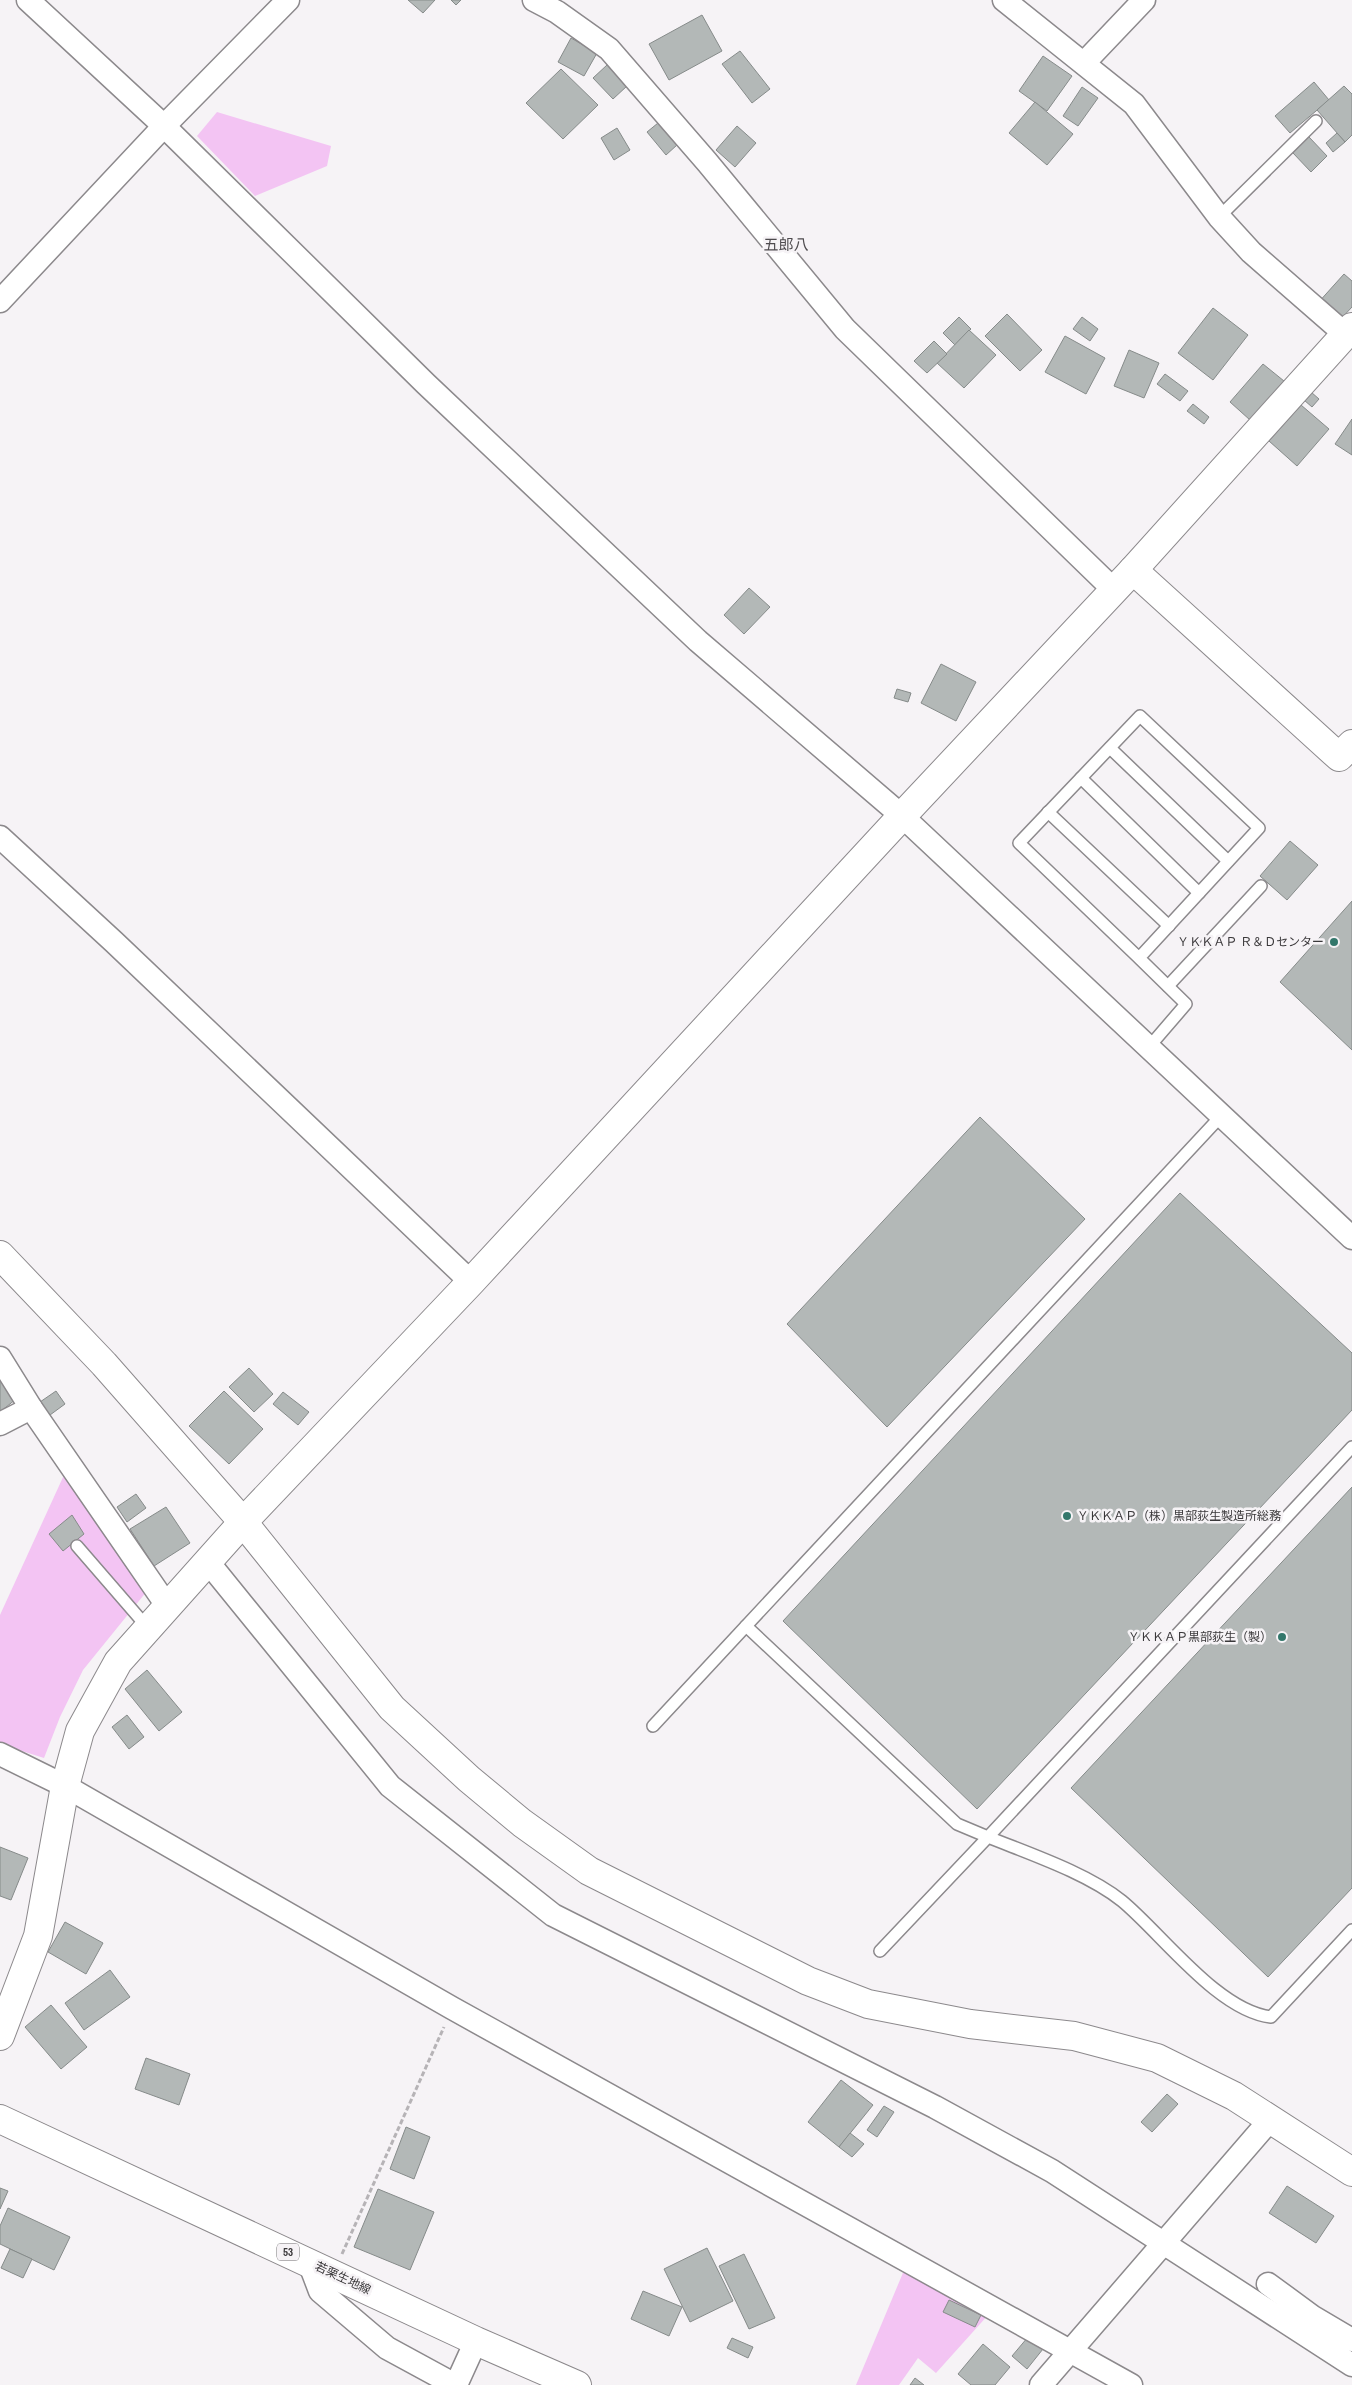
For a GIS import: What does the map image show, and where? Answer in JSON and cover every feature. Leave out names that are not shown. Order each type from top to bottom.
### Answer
[{"type":"street","points":[[28,0],[164,126],[426,384],[691,634],[902,816],[1352,1238]]},
{"type":"street","points":[[0,301],[164,126],[288,0]]},
{"type":"street","points":[[534,0],[557,12],[609,49],[707,162],[845,328],[1114,590]]},
{"type":"street","points":[[0,2036],[38,1936],[65,1786],[80,1731],[118,1662],[243,1522],[471,1282],[1350,334],[1251,252],[1219,217],[1134,104],[1004,0]]},
{"type":"street","points":[[1084,63],[1144,0]]},
{"type":"street","points":[[1133,570],[1340,757],[1352,744]]},
{"type":"street","points":[[0,837],[114,942],[471,1282]]},
{"type":"street","points":[[0,1255],[104,1364],[243,1522],[392,1708],[469,1779],[522,1823],[589,1871],[808,1981],[868,2004],[970,2024],[1074,2036],[1157,2058],[1234,2096],[1352,2172]]},
{"type":"street","points":[[0,1358],[31,1408],[168,1607]]},
{"type":"street","points":[[0,1424],[31,1408]]},
{"type":"street","points":[[208,1562],[390,1786],[553,1915],[935,2107],[1052,2171],[1352,2364]]},
{"type":"street","points":[[0,1754],[65,1786],[452,2008],[1130,2385]]},
{"type":"street","name":"若栗生地線","points":[[0,2119],[334,2273],[476,2341],[577,2385]]},
{"type":"street","points":[[1041,2385],[1270,2120]]},
{"type":"street","points":[[309,2262],[320,2292],[387,2348],[456,2385],[476,2341]]},
{"type":"street","points":[[1268,2284],[1313,2318],[1352,2340]]},
{"type":"lane","points":[[1219,217],[1316,120]]},
{"type":"lane","points":[[1138,958],[1259,828],[1140,716],[1019,843],[1138,958],[1168,986],[1186,1004],[1149,1047]]},
{"type":"lane","points":[[1110,748],[1228,861]]},
{"type":"lane","points":[[1081,778],[1199,893]]},
{"type":"lane","points":[[1048,812],[1169,926]]},
{"type":"lane","points":[[1168,986],[1261,886]]},
{"type":"lane","points":[[653,1726],[1222,1115]]},
{"type":"lane","points":[[880,1952],[1352,1447]]},
{"type":"lane","points":[[77,1546],[148,1628]]},
{"type":"lane","points":[[746,1626],[956,1824],[1069,1870],[1121,1900],[1220,1994],[1256,2015],[1271,2017],[1352,1930]]},
{"type":"path","points":[[334,2273],[452,2008]]},
{"type":"shaded area","points":[[217,112],[331,146],[327,166],[255,196],[197,136]]},
{"type":"shaded area","points":[[64,1475],[147,1591],[83,1670],[60,1717],[44,1758],[0,1744],[0,1615]]},
{"type":"shaded area","points":[[905,2268],[989,2314],[936,2373],[918,2358],[899,2385],[856,2385]]},
{"type":"building","points":[[408,0],[435,0],[423,13]]},
{"type":"building","points":[[451,0],[461,0],[456,5]]},
{"type":"building","points":[[702,15],[722,51],[669,80],[649,44]]},
{"type":"building","points":[[571,38],[597,53],[584,76],[558,62]]},
{"type":"building","points":[[740,51],[770,89],[752,103],[722,64]]},
{"type":"building","points":[[1043,56],[1072,76],[1047,111],[1019,91]]},
{"type":"building","points":[[607,65],[627,86],[613,99],[593,78]]},
{"type":"building","points":[[561,69],[598,105],[563,139],[526,103]]},
{"type":"building","points":[[1314,82],[1329,100],[1290,133],[1275,116]]},
{"type":"building","points":[[1344,86],[1352,94],[1352,135],[1345,142],[1317,110]]},
{"type":"building","points":[[1082,87],[1098,98],[1078,126],[1063,116]]},
{"type":"building","points":[[1035,102],[1073,134],[1047,165],[1009,133]]},
{"type":"building","points":[[658,123],[677,145],[666,155],[647,132]]},
{"type":"building","points":[[737,126],[756,143],[735,167],[716,150]]},
{"type":"building","points":[[617,128],[630,150],[614,160],[601,138]]},
{"type":"building","points":[[1337,133],[1345,142],[1333,152],[1326,143]]},
{"type":"building","points":[[1309,137],[1327,156],[1311,172],[1293,153]]},
{"type":"building","points":[[1344,274],[1352,281],[1352,307],[1338,322],[1317,304]]},
{"type":"building","points":[[1213,308],[1248,335],[1213,380],[1178,353]]},
{"type":"building","points":[[1007,314],[1042,350],[1020,371],[985,336]]},
{"type":"building","points":[[959,317],[971,329],[955,345],[943,333]]},
{"type":"building","points":[[1082,317],[1098,329],[1090,341],[1073,329]]},
{"type":"building","points":[[969,330],[996,355],[964,388],[937,363]]},
{"type":"building","points":[[1065,336],[1105,358],[1086,394],[1045,372]]},
{"type":"building","points":[[934,341],[947,354],[927,373],[914,361]]},
{"type":"building","points":[[1129,350],[1159,363],[1144,398],[1114,386]]},
{"type":"building","points":[[1263,364],[1284,381],[1250,420],[1230,402]]},
{"type":"building","points":[[1165,374],[1188,391],[1180,401],[1157,384]]},
{"type":"building","points":[[1311,392],[1319,399],[1312,407],[1304,400]]},
{"type":"building","points":[[1193,404],[1209,417],[1204,424],[1187,411]]},
{"type":"building","points":[[1301,405],[1329,429],[1297,466],[1269,441]]},
{"type":"building","points":[[1352,419],[1352,455],[1335,444]]},
{"type":"building","points":[[749,588],[770,607],[744,634],[724,615]]},
{"type":"building","points":[[941,664],[976,682],[956,721],[921,703]]},
{"type":"building","points":[[897,689],[911,693],[908,702],[894,698]]},
{"type":"building","points":[[1290,841],[1318,865],[1287,900],[1260,876]]},
{"type":"building","name":"ＹＫＫＡＰ Ｒ＆Ｄセンター","points":[[1352,901],[1352,1050],[1280,982]]},
{"type":"building","points":[[980,1117],[1085,1219],[887,1427],[787,1324]]},
{"type":"building","name":"ＹＫＫＡＰ（株）黒部荻生製造所総務","points":[[1180,1193],[1352,1353],[1352,1410],[977,1809],[783,1621]]},
{"type":"building","points":[[249,1368],[273,1394],[254,1412],[229,1387]]},
{"type":"building","points":[[0,1380],[16,1399],[0,1412]]},
{"type":"building","points":[[56,1391],[65,1404],[50,1415],[40,1402]]},
{"type":"building","points":[[224,1391],[263,1429],[229,1464],[189,1426]]},
{"type":"building","points":[[283,1392],[309,1412],[298,1425],[273,1404]]},
{"type":"building","name":"ＹＫＫＡＰ黒部荻生（製）","points":[[1352,1487],[1352,1888],[1268,1977],[1071,1788]]},
{"type":"building","points":[[136,1494],[146,1508],[127,1522],[117,1507]]},
{"type":"building","points":[[166,1507],[190,1543],[154,1566],[130,1529]]},
{"type":"building","points":[[72,1515],[84,1534],[63,1551],[49,1534]]},
{"type":"building","points":[[147,1670],[182,1712],[159,1731],[125,1689]]},
{"type":"building","points":[[127,1715],[144,1737],[129,1749],[112,1727]]},
{"type":"building","points":[[0,1847],[28,1858],[11,1900],[0,1896]]},
{"type":"building","points":[[65,1922],[103,1943],[86,1974],[48,1952]]},
{"type":"building","points":[[110,1970],[130,1997],[84,2030],[65,2003]]},
{"type":"building","points":[[51,2005],[87,2047],[61,2069],[25,2027]]},
{"type":"building","points":[[146,2058],[190,2074],[179,2105],[135,2089]]},
{"type":"building","points":[[841,2080],[873,2105],[839,2147],[808,2122]]},
{"type":"building","points":[[1167,2094],[1178,2104],[1152,2132],[1141,2122]]},
{"type":"building","points":[[884,2106],[894,2112],[877,2137],[867,2130]]},
{"type":"building","points":[[406,2127],[430,2137],[414,2179],[390,2169]]},
{"type":"building","points":[[850,2133],[864,2144],[852,2157],[839,2147]]},
{"type":"building","points":[[1287,2186],[1334,2216],[1316,2243],[1269,2213]]},
{"type":"building","points":[[0,2188],[8,2191],[0,2209]]},
{"type":"building","points":[[378,2189],[434,2212],[410,2270],[354,2247]]},
{"type":"building","points":[[8,2208],[70,2237],[54,2270],[0,2244],[0,2226]]},
{"type":"building","points":[[707,2248],[733,2301],[690,2322],[664,2269]]},
{"type":"building","points":[[10,2249],[32,2259],[23,2278],[1,2268]]},
{"type":"building","points":[[744,2254],[775,2318],[749,2329],[719,2266]]},
{"type":"building","points":[[643,2291],[682,2307],[669,2336],[631,2319]]},
{"type":"building","points":[[949,2300],[981,2315],[975,2327],[943,2312]]},
{"type":"building","points":[[1028,2337],[1043,2349],[1027,2369],[1012,2356]]},
{"type":"building","points":[[732,2338],[753,2347],[748,2358],[727,2348]]},
{"type":"building","points":[[983,2344],[1010,2367],[995,2385],[971,2385],[958,2374]]},
{"type":"building","points":[[915,2378],[924,2385],[910,2385]]},
{"type":"place","name":"ＹＫＫＡＰ Ｒ＆Ｄセンター","points":[[1334,942]]},
{"type":"place","name":"ＹＫＫＡＰ（株）黒部荻生製造所総務","points":[[1067,1516]]},
{"type":"place","name":"ＹＫＫＡＰ黒部荻生（製）","points":[[1282,1637]]},
{"type":"district","name":"五郎八","points":[[786,244]]}]
